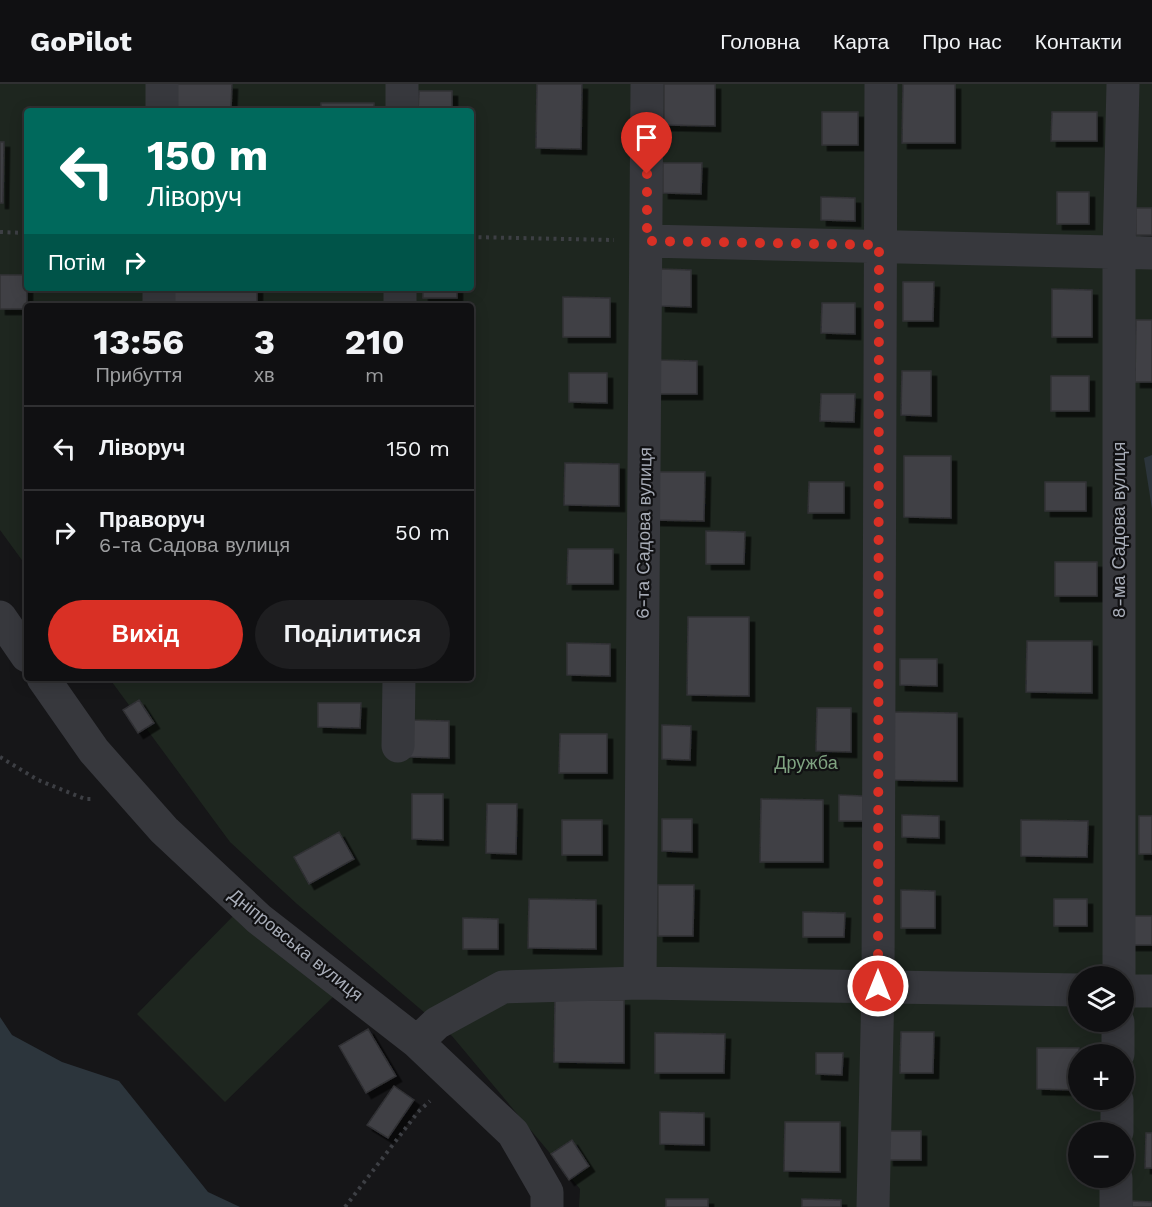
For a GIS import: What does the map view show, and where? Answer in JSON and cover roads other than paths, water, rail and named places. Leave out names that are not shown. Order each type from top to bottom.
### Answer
[{"type":"street","points":[[162,84],[162,108]]},
{"type":"street","points":[[402,84],[402,108]]},
{"type":"street","name":"6-та Садова вулиця","points":[[640,983],[647,84]]},
{"type":"street","points":[[873,1207],[878,986],[881,84]]},
{"type":"street","name":"8-ма Садова вулиця","points":[[1119,966],[1119,252],[1123,84]]},
{"type":"street","points":[[647,241],[1152,253]]},
{"type":"street","points":[[0,617],[24,652]]},
{"type":"street","name":"Дніпровська вулиця","points":[[45,681],[94,751],[164,830],[259,919],[417,1042],[513,1133],[547,1192],[547,1207]]},
{"type":"street","points":[[398,746],[399,681]]},
{"type":"street","points":[[417,1042],[437,1023],[503,987],[640,983],[1068,990]]},
{"type":"street","points":[[1134,991],[1152,991]]},
{"type":"street","points":[[1116,1188],[1116,1207]]},
{"type":"park label","name":"Дружба","points":[[806,763]]}]
